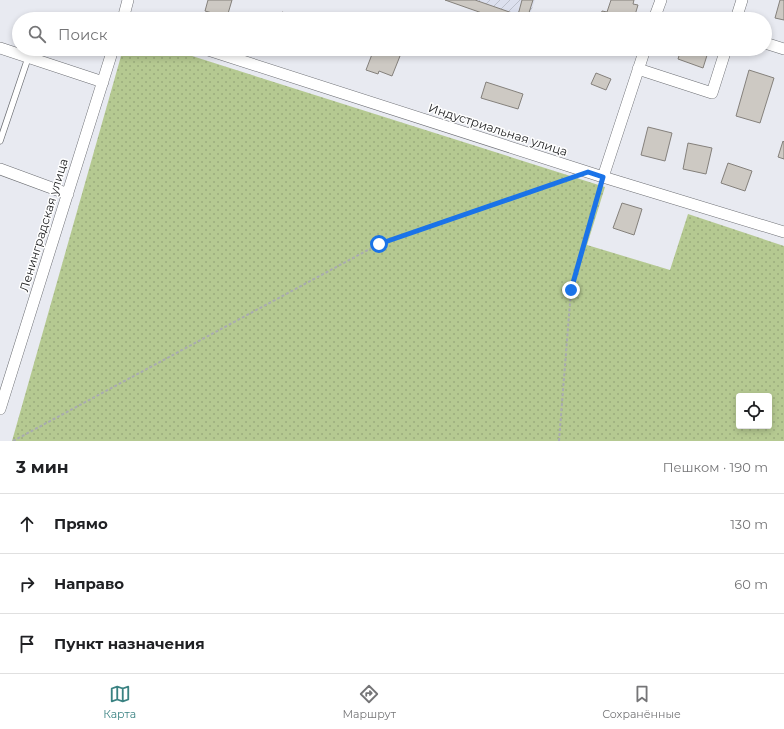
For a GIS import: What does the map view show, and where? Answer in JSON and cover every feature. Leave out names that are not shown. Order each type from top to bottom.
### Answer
[{"type":"street","points":[[124,12],[128,0]]},
{"type":"street","points":[[656,12],[660,0]]},
{"type":"street","points":[[738,12],[742,0]]},
{"type":"street","points":[[772,45],[784,49]]},
{"type":"street","points":[[0,48],[12,52]]},
{"type":"street","points":[[22,56],[103,82]]},
{"type":"street","name":"Ленинградская улица","points":[[0,409],[111,56]]},
{"type":"street","name":"Индустриальная улица","points":[[227,56],[603,177],[784,232]]},
{"type":"street","points":[[603,177],[643,56]]},
{"type":"street","points":[[638,69],[712,93],[724,56]]},
{"type":"street","points":[[0,169],[68,194]]},
{"type":"lane","points":[[0,141],[28,58]]},
{"type":"path","points":[[13,441],[379,244],[588,172]]},
{"type":"path","points":[[559,441],[571,290],[603,177]]},
{"type":"shaded area","points":[[472,0],[535,0],[531,12],[510,12]]},
{"type":"green space","points":[[121,56],[192,56],[605,187],[587,245],[670,270],[688,214],[784,246],[784,441],[12,441]]},
{"type":"building","points":[[208,0],[232,0],[228,12],[205,11]]},
{"type":"building","points":[[445,0],[475,0],[509,12],[479,12]]},
{"type":"building","points":[[522,0],[533,0],[529,12],[519,12]]},
{"type":"building","points":[[611,0],[634,0],[633,4],[638,5],[636,12],[607,12]]},
{"type":"building","points":[[780,0],[784,0],[784,20],[775,18]]},
{"type":"building","points":[[371,56],[400,56],[392,76],[379,71],[378,74],[366,70]]},
{"type":"building","points":[[679,56],[707,56],[703,68],[678,59]]},
{"type":"building","points":[[749,70],[774,78],[760,123],[736,116]]},
{"type":"building","points":[[596,73],[611,79],[606,90],[591,84]]},
{"type":"building","points":[[486,82],[523,94],[518,109],[481,98]]},
{"type":"building","points":[[648,127],[672,133],[665,161],[641,155]]},
{"type":"building","points":[[783,141],[784,142],[784,159],[778,157]]},
{"type":"building","points":[[688,143],[712,148],[706,174],[683,169]]},
{"type":"building","points":[[728,163],[752,171],[745,191],[721,183]]},
{"type":"building","points":[[622,203],[642,209],[634,235],[613,228]]},
{"type":"route","points":[[379,244],[588,172],[603,177],[571,290]]}]
